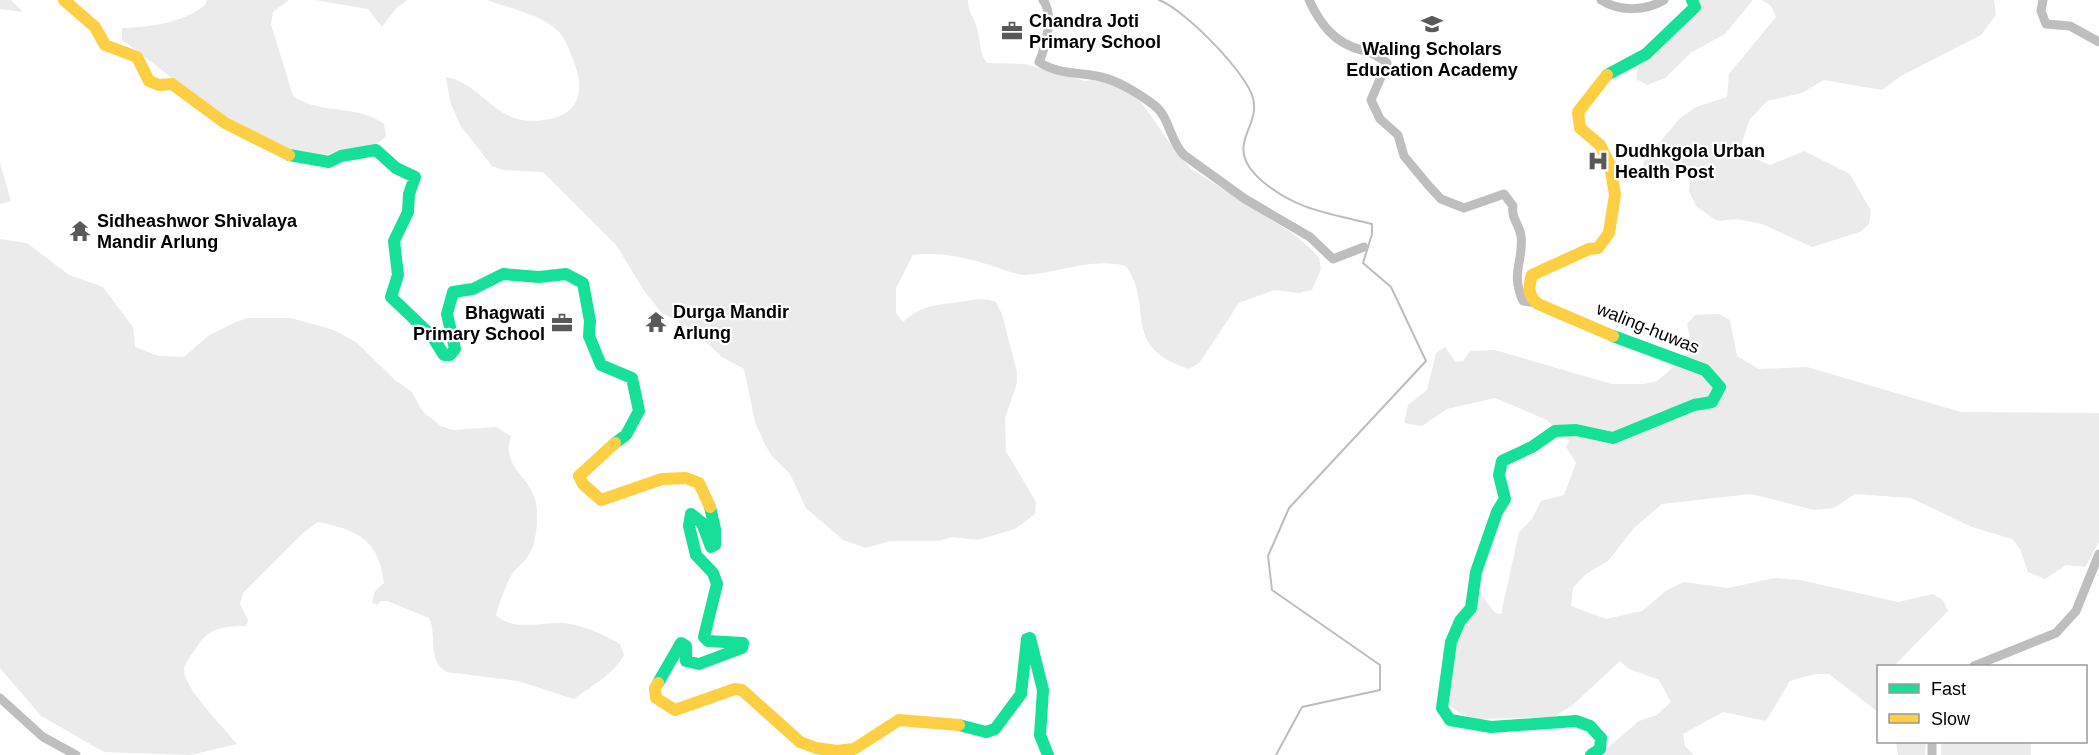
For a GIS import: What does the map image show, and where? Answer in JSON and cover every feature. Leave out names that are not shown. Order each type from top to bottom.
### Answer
[{"type":"street","points":[[64,0],[71,11],[95,26],[101,41],[107,46],[136,56],[143,62],[148,81],[159,86],[172,84],[225,123],[282,154],[329,162],[341,156],[376,150],[396,168],[415,177],[409,194],[408,212],[394,241],[398,275],[391,297],[403,313],[434,335],[444,355],[450,355],[455,349],[447,318],[449,298],[453,292],[473,289],[503,274],[539,277],[566,274],[583,283],[590,321],[589,336],[601,364],[632,378],[639,411],[626,435],[588,465],[579,476],[583,484],[601,500],[661,478],[677,476],[699,483],[708,498],[716,538],[715,545],[711,547],[705,537],[702,521],[698,516],[691,514],[689,526],[696,555],[713,573],[717,584],[704,637],[708,641],[743,644],[742,648],[699,664],[686,662],[686,646],[681,643],[655,688],[656,699],[675,710],[735,689],[742,690],[800,742],[827,750],[854,749],[899,720],[960,725],[986,732],[995,729],[1020,694],[1027,639],[1030,638],[1043,690],[1040,727],[1048,755]]},
{"type":"street","points":[[1043,0],[1049,15],[1039,62],[1067,73],[1099,76],[1113,81],[1155,106],[1163,114],[1176,147],[1184,155],[1245,199],[1310,237],[1333,259],[1364,247]]},
{"type":"street","points":[[1309,0],[1326,30],[1346,44],[1379,56],[1387,63],[1371,100],[1374,109],[1380,119],[1398,135],[1404,156],[1441,199],[1464,208],[1504,194],[1513,206],[1511,217],[1521,237],[1516,280],[1518,289],[1523,301],[1537,303]]},
{"type":"street","points":[[1601,0],[1622,8],[1634,9],[1646,8],[1664,0]]},
{"type":"street","points":[[1537,303],[1529,297],[1526,286],[1532,275],[1589,249],[1598,248],[1611,225],[1615,195],[1610,165],[1600,145],[1592,141],[1580,128],[1578,112],[1603,77],[1646,54],[1695,7],[1692,0]]},
{"type":"street","points":[[2043,0],[2041,11],[2046,24],[2070,26],[2099,42]]},
{"type":"street","name":"waling-huwas","points":[[1537,303],[1606,334],[1705,370],[1720,387],[1712,402],[1694,405],[1613,438],[1576,430],[1555,431],[1532,447],[1502,461],[1499,475],[1505,499],[1497,512],[1476,572],[1471,608],[1460,621],[1451,642],[1442,708],[1450,720],[1491,727],[1576,721],[1590,726],[1601,738],[1600,749],[1591,755]]},
{"type":"street","points":[[1976,665],[2056,633],[2076,611],[2099,554]]},
{"type":"street","points":[[0,698],[43,737],[76,755]]},
{"type":"shaded area","points":[[0,0],[11,0],[23,12],[0,9]]},
{"type":"shaded area","points":[[206,0],[289,0],[273,12],[271,24],[293,96],[315,106],[351,111],[374,118],[384,124],[386,136],[373,145],[349,152],[317,154],[287,148],[257,136],[228,119],[122,40],[122,28],[156,25],[177,20],[188,16],[206,4]]},
{"type":"shaded area","points":[[315,0],[408,0],[397,7],[382,27],[368,9]]},
{"type":"shaded area","points":[[487,0],[968,0],[969,9],[977,28],[981,52],[987,63],[1025,64],[1085,81],[1100,79],[1112,82],[1142,103],[1191,169],[1292,233],[1319,258],[1321,269],[1312,290],[1299,293],[1274,290],[1239,303],[1200,362],[1189,369],[1167,360],[1154,349],[1146,337],[1134,282],[1126,266],[1088,264],[1026,275],[952,256],[913,255],[896,288],[896,313],[903,322],[917,312],[930,307],[978,299],[996,302],[1002,314],[1017,372],[1017,383],[1005,418],[1006,451],[1036,502],[1035,514],[1015,529],[978,540],[952,537],[939,541],[890,541],[866,548],[843,540],[806,508],[790,474],[772,456],[765,445],[755,422],[744,369],[722,357],[694,331],[661,312],[645,292],[616,245],[543,172],[503,170],[492,166],[460,125],[450,101],[446,77],[458,80],[497,109],[520,120],[548,120],[560,116],[575,104],[578,95],[579,85],[573,59],[558,31],[533,16]]},
{"type":"shaded area","points":[[1701,0],[1753,0],[1725,34],[1692,52],[1665,78],[1647,85],[1636,79],[1638,67],[1671,39]]},
{"type":"shaded area","points":[[1762,0],[1994,0],[1996,15],[1981,35],[1901,76],[1882,90],[1824,80],[1802,93],[1767,101],[1750,119],[1742,142],[1745,154],[1770,165],[1804,151],[1850,174],[1871,211],[1869,224],[1860,232],[1812,247],[1762,224],[1737,219],[1719,221],[1714,219],[1696,206],[1689,191],[1691,175],[1680,170],[1643,167],[1644,161],[1680,118],[1696,107],[1727,97],[1729,74],[1776,17],[1771,6]]},
{"type":"shaded area","points":[[0,163],[11,201],[0,204]]},
{"type":"shaded area","points":[[0,239],[27,243],[69,275],[103,287],[133,327],[135,347],[159,356],[184,357],[208,336],[236,322],[248,318],[291,318],[334,330],[356,342],[395,380],[411,391],[423,412],[441,426],[453,430],[496,427],[511,436],[510,457],[535,498],[537,525],[531,551],[511,576],[496,615],[519,625],[563,623],[593,630],[620,644],[624,655],[620,662],[601,680],[574,699],[518,681],[447,672],[437,662],[434,655],[429,618],[387,601],[381,601],[377,605],[372,602],[375,591],[384,583],[377,556],[371,547],[355,533],[318,522],[303,533],[243,593],[240,604],[248,620],[246,626],[225,627],[208,634],[185,666],[185,677],[197,697],[237,744],[191,755],[104,752],[41,716],[0,668]]},
{"type":"shaded area","points":[[1719,314],[1730,320],[1737,356],[1759,369],[1807,367],[1961,412],[2099,413],[2099,542],[2085,567],[2066,565],[2045,579],[2028,572],[2020,549],[2012,539],[1972,527],[1911,498],[1855,494],[1834,508],[1814,510],[1751,494],[1662,504],[1634,528],[1608,561],[1586,574],[1573,588],[1571,606],[1606,619],[1642,611],[1667,590],[1684,582],[1728,588],[1775,578],[1800,580],[1898,602],[1933,594],[1943,600],[1948,611],[1895,665],[1877,665],[1877,711],[1829,674],[1815,674],[1790,681],[1766,721],[1723,712],[1683,734],[1685,746],[1694,755],[1599,755],[1639,721],[1657,715],[1671,702],[1659,680],[1629,669],[1620,661],[1575,703],[1554,717],[1479,719],[1461,714],[1446,703],[1456,640],[1478,602],[1477,589],[1495,613],[1501,614],[1519,532],[1532,519],[1541,501],[1564,495],[1576,463],[1566,447],[1569,441],[1547,420],[1495,398],[1447,409],[1422,426],[1404,423],[1408,405],[1427,390],[1436,353],[1445,347],[1456,362],[1463,361],[1470,351],[1495,350],[1612,384],[1644,384],[1657,381],[1693,350],[1687,324],[1695,315]]},
{"type":"shaded area","points":[[1896,743],[1926,743],[1925,755],[1898,755]]},
{"type":"shaded area","points":[[1941,743],[2031,743],[2031,755],[1941,755]]},
{"type":"waterway","points":[[1159,0],[1183,15],[1198,28],[1227,58],[1248,87],[1253,98],[1254,113],[1243,148],[1245,159],[1257,176],[1275,191],[1301,205],[1372,224],[1372,234],[1363,263],[1391,287],[1426,361],[1289,508],[1268,556],[1272,590],[1380,665],[1380,690],[1302,707],[1276,755]]},
{"type":"traffic: fast","points":[[1607,75],[1646,54],[1695,7],[1692,0]]},
{"type":"traffic: fast","points":[[289,155],[329,162],[341,156],[376,150],[396,168],[415,177],[409,194],[408,212],[394,241],[398,275],[391,297],[432,336],[444,355],[450,355],[455,349],[447,314],[453,292],[473,289],[503,274],[539,277],[566,274],[583,283],[590,321],[589,336],[601,365],[632,378],[639,411],[626,435],[615,443]]},
{"type":"traffic: fast","points":[[1591,755],[1600,749],[1601,738],[1590,726],[1576,721],[1491,727],[1450,720],[1442,708],[1451,642],[1460,621],[1471,608],[1476,572],[1497,512],[1505,499],[1499,475],[1502,461],[1532,447],[1555,431],[1576,430],[1613,438],[1694,405],[1712,402],[1720,387],[1705,370],[1613,336]]},
{"type":"traffic: fast","points":[[658,683],[681,643],[686,646],[686,661],[699,664],[742,648],[743,643],[708,641],[704,637],[717,584],[713,573],[696,555],[689,526],[691,514],[702,523],[711,547],[715,545],[715,529],[710,507]]},
{"type":"traffic: fast","points":[[959,725],[986,732],[995,729],[1021,694],[1027,639],[1030,638],[1043,690],[1040,735],[1048,755]]},
{"type":"traffic: slow","points":[[64,0],[95,27],[105,45],[137,57],[149,81],[159,85],[172,84],[225,123],[289,155]]},
{"type":"traffic: slow","points":[[1607,75],[1578,112],[1580,128],[1600,145],[1610,165],[1615,195],[1609,233],[1598,248],[1589,249],[1532,275],[1530,287],[1532,298],[1538,304],[1613,336]]},
{"type":"traffic: slow","points":[[615,443],[579,476],[583,484],[601,500],[662,479],[686,478],[699,483],[710,507]]},
{"type":"traffic: slow","points":[[658,683],[655,688],[656,698],[675,710],[735,689],[742,690],[800,742],[816,748],[837,751],[854,749],[899,720],[959,725]]},
{"type":"place","name":"Waling Scholars Education Academy","points":[[1432,24]]},
{"type":"place","name":"Chandra Joti Primary School","points":[[1012,31]]},
{"type":"place","name":"Dudhkgola Urban Health Post","points":[[1598,161]]},
{"type":"place","name":"Sidheashwor Shivalaya Mandir Arlung","points":[[80,231]]},
{"type":"place","name":"Durga Mandir Arlung","points":[[656,322]]},
{"type":"place","name":"Bhagwati Primary School","points":[[562,323]]}]
